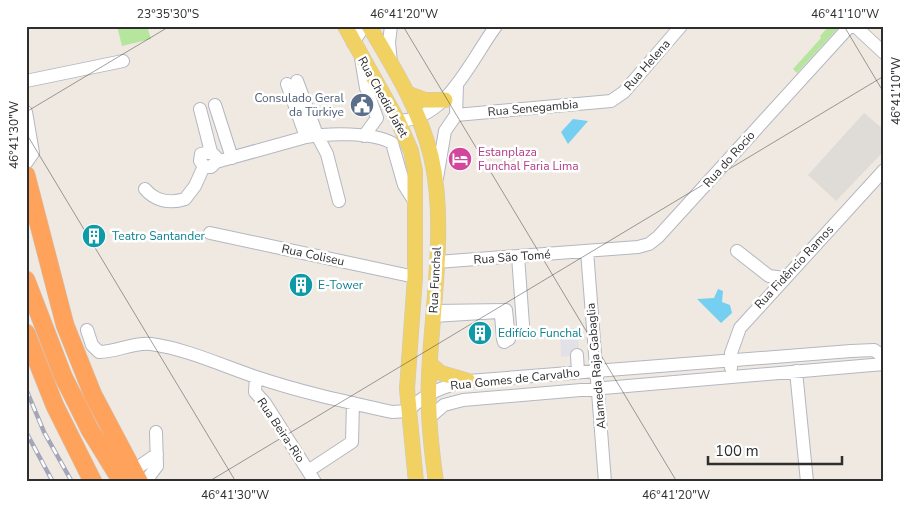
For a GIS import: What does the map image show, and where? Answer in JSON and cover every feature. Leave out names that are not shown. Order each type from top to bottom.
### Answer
[{"type":"highway","points":[[26,175],[68,332],[97,404],[135,479]]},
{"type":"highway","points":[[26,280],[64,376],[90,430],[135,479]]},
{"type":"highway","points":[[26,333],[55,406],[93,482]]},
{"type":"main road","name":"Rua Chedid Jafet","points":[[345,26],[398,121],[411,151],[415,171]]},
{"type":"main road","name":"Rua Chedid Jafet","points":[[369,26],[409,94],[419,117],[431,157],[436,184]]},
{"type":"main road","points":[[409,94],[425,100],[445,100]]},
{"type":"main road","name":"Rua Funchal","points":[[415,171],[417,221],[415,277],[407,389],[416,482]]},
{"type":"main road","name":"Rua Funchal","points":[[436,184],[437,262],[429,394],[429,418],[436,482]]},
{"type":"main road","points":[[417,221],[422,254],[424,257],[437,262]]},
{"type":"main road","points":[[430,364],[441,373],[468,381]]},
{"type":"street","points":[[353,43],[364,26]]},
{"type":"street","points":[[391,26],[389,42],[391,63]]},
{"type":"street","points":[[398,121],[419,117],[445,100],[496,26]]},
{"type":"street","name":"Rua Helena","points":[[611,101],[624,92],[681,26]]},
{"type":"street","name":"Rua do Rocio","points":[[587,251],[638,247],[654,241],[850,26]]},
{"type":"street","points":[[855,26],[884,53]]},
{"type":"street","points":[[361,57],[364,80],[377,118],[364,136]]},
{"type":"street","points":[[26,81],[123,61]]},
{"type":"street","points":[[292,82],[312,136],[326,154],[340,201]]},
{"type":"street","name":"Rua Funchal","points":[[436,184],[445,131],[456,115],[457,82]]},
{"type":"street","name":"Rua Senegambia","points":[[456,115],[611,101]]},
{"type":"street","points":[[215,105],[232,158]]},
{"type":"street","points":[[145,189],[152,196],[165,201],[185,199],[195,186],[210,160],[200,110]]},
{"type":"street","points":[[26,112],[33,153],[26,162]]},
{"type":"street","points":[[210,160],[232,158],[312,136],[364,136],[381,138],[392,143],[404,185],[416,204]]},
{"type":"street","name":"Rua Fidêncio Ramos","points":[[731,377],[731,361],[735,337],[740,328],[884,170]]},
{"type":"street","name":"Rua Coliseu","points":[[210,233],[415,277]]},
{"type":"street","name":"Rua São Tomé","points":[[437,262],[587,251]]},
{"type":"street","name":"Alameda Raja Gabaglia","points":[[587,251],[605,482]]},
{"type":"street","points":[[772,291],[766,280],[741,260],[737,251],[769,276],[784,278]]},
{"type":"street","points":[[518,256],[523,325]]},
{"type":"street","points":[[506,310],[508,339],[504,342],[501,315],[498,312],[433,314],[506,310]]},
{"type":"street","points":[[87,330],[92,345],[99,352],[107,352],[134,345],[157,345],[234,368],[256,377],[353,403],[392,412],[408,411]]},
{"type":"street","name":"Rua Gomes de Carvalho","points":[[408,411],[418,400],[442,387],[468,381],[881,351]]},
{"type":"street","points":[[577,355],[578,372]]},
{"type":"street","name":"Rua Gomes de Carvalho","points":[[429,418],[444,405],[463,400],[598,390],[884,364]]},
{"type":"street","points":[[796,371],[807,482]]},
{"type":"street","name":"Rua Beira-Rio","points":[[256,377],[255,392],[265,403],[311,476]]},
{"type":"street","points":[[311,476],[352,442],[353,403]]},
{"type":"street","points":[[135,479],[157,454],[156,432]]},
{"type":"shaded area","points":[[864,113],[884,130],[884,151],[836,201],[808,175]]},
{"type":"shaded area","points":[[578,328],[579,355],[561,357],[560,329]]},
{"type":"green space","points":[[117,26],[147,26],[151,39],[122,46]]},
{"type":"green space","points":[[829,26],[840,26],[797,73],[793,69],[821,38],[820,36]]},
{"type":"water","points":[[573,119],[588,121],[568,144],[561,132]]},
{"type":"water","points":[[718,289],[723,291],[722,302],[730,305],[732,313],[721,323],[697,299],[714,298]]},
{"type":"railway","points":[[26,389],[44,432],[72,482]]},
{"type":"railway","points":[[26,432],[53,482]]},
{"type":"place","name":"Consulado Geral da Türkiye","points":[[362,105]]},
{"type":"place","name":"Estanplaza Funchal Faria Lima","points":[[460,159]]},
{"type":"place","name":"Teatro Santander","points":[[94,236]]},
{"type":"place","name":"E-Tower","points":[[301,285]]},
{"type":"place","name":"Edifício Funchal","points":[[480,333]]}]
